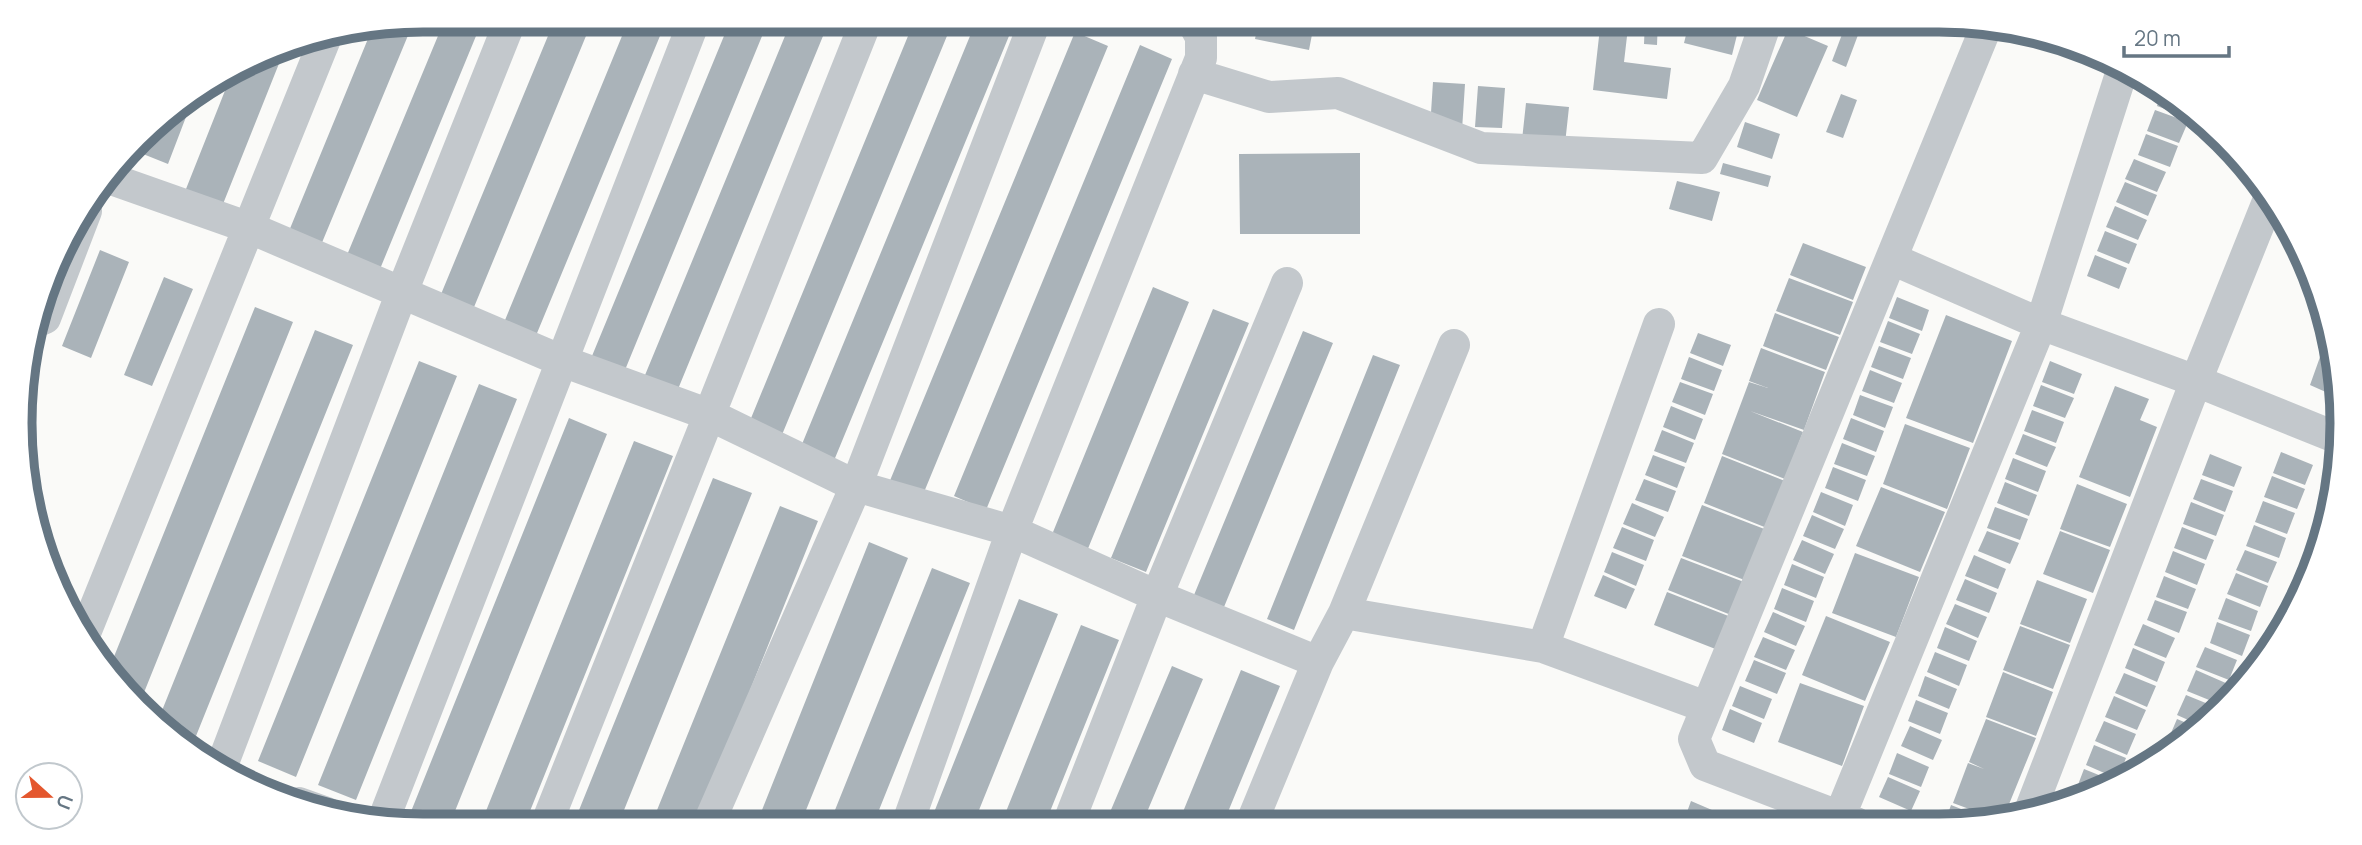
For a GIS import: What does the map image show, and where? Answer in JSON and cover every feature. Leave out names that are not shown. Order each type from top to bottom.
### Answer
[{"type":"street","points":[[224,759],[402,292],[507,31]]},
{"type":"street","points":[[387,812],[690,31]]},
{"type":"street","points":[[550,814],[862,31]]},
{"type":"street","points":[[713,814],[856,486],[1031,31]]},
{"type":"street","points":[[911,814],[1012,531],[1200,58],[1201,37],[1198,31]]},
{"type":"street","points":[[1194,74],[1269,97],[1338,93],[1481,149],[1702,158],[1744,86],[1763,31]]},
{"type":"street","points":[[1829,814],[1705,765],[1694,738],[1984,34]]},
{"type":"street","points":[[88,625],[322,45]]},
{"type":"street","points":[[1846,814],[2041,324],[2120,76]]},
{"type":"street","points":[[115,180],[250,228],[562,361],[710,415],[856,486],[1012,531],[1157,596],[1318,662]]},
{"type":"street","points":[[2034,802],[2266,207]]},
{"type":"street","points":[[1892,259],[2041,324],[2196,381],[2330,435]]},
{"type":"street","points":[[49,308],[67,260]]},
{"type":"street","points":[[1072,814],[1157,596],[1287,283]]},
{"type":"street","points":[[1543,647],[1660,324]]},
{"type":"street","points":[[1255,814],[1318,662],[1344,613],[1454,345]]},
{"type":"street","points":[[1344,613],[1543,647],[1706,707]]},
{"type":"building","points":[[410,31],[321,245],[289,231],[369,35]]},
{"type":"building","points":[[440,31],[478,31],[380,269],[347,255]]},
{"type":"building","points":[[550,31],[588,31],[472,312],[439,299]]},
{"type":"building","points":[[624,31],[662,31],[535,338],[503,325]]},
{"type":"building","points":[[726,31],[764,31],[625,370],[592,356]]},
{"type":"building","points":[[787,31],[825,31],[676,394],[643,380]]},
{"type":"building","points":[[910,31],[949,31],[779,442],[747,428]]},
{"type":"building","points":[[972,31],[1011,31],[833,463],[800,449]]},
{"type":"building","points":[[1257,31],[1313,31],[1309,50],[1255,39]]},
{"type":"building","points":[[1600,31],[1628,31],[1624,62],[1671,68],[1667,99],[1593,90]]},
{"type":"building","points":[[1645,31],[1658,31],[1657,45],[1644,44]]},
{"type":"building","points":[[1687,31],[1738,31],[1732,55],[1684,43]]},
{"type":"building","points":[[1787,31],[1828,46],[1797,117],[1757,100]]},
{"type":"building","points":[[1843,31],[1858,35],[1846,67],[1832,61]]},
{"type":"building","points":[[1075,32],[1108,46],[922,497],[889,483]]},
{"type":"building","points":[[1140,45],[1172,59],[986,510],[954,496]]},
{"type":"building","points":[[281,58],[221,209],[184,194],[228,84]]},
{"type":"building","points":[[1433,82],[1465,84],[1462,130],[1430,128]]},
{"type":"building","points":[[1478,86],[1505,88],[1502,128],[1475,127]]},
{"type":"building","points":[[1841,94],[1857,100],[1843,138],[1826,132]]},
{"type":"building","points":[[2159,99],[2182,115],[2157,106]]},
{"type":"building","points":[[1526,103],[1569,107],[1565,144],[1522,140]]},
{"type":"building","points":[[189,108],[168,164],[140,153]]},
{"type":"building","points":[[2155,110],[2188,122],[2179,143],[2147,131]]},
{"type":"building","points":[[1745,122],[1780,134],[1772,159],[1737,147]]},
{"type":"building","points":[[2146,134],[2178,146],[2170,167],[2138,155]]},
{"type":"building","points":[[1360,153],[1360,234],[1240,234],[1239,154]]},
{"type":"building","points":[[2134,159],[2166,172],[2157,192],[2125,179]]},
{"type":"building","points":[[1723,163],[1771,176],[1768,187],[1720,174]]},
{"type":"building","points":[[1677,181],[1720,192],[1712,221],[1669,209]]},
{"type":"building","points":[[2125,182],[2157,195],[2148,216],[2116,202]]},
{"type":"building","points":[[2115,206],[2147,220],[2138,240],[2106,227]]},
{"type":"building","points":[[2105,231],[2137,244],[2129,264],[2097,251]]},
{"type":"building","points":[[1803,243],[1866,267],[1853,300],[1790,275]]},
{"type":"building","points":[[100,250],[129,262],[91,358],[62,346]]},
{"type":"building","points":[[2095,255],[2127,268],[2119,289],[2087,276]]},
{"type":"building","points":[[164,277],[193,289],[152,386],[124,375]]},
{"type":"building","points":[[1789,278],[1853,302],[1840,335],[1776,311]]},
{"type":"building","points":[[1153,287],[1189,302],[1087,551],[1051,537]]},
{"type":"building","points":[[1897,297],[1929,310],[1922,331],[1889,318]]},
{"type":"building","points":[[255,307],[293,322],[143,695],[112,661]]},
{"type":"building","points":[[1213,309],[1249,323],[1146,572],[1111,558]]},
{"type":"building","points":[[1775,313],[1839,337],[1826,370],[1763,346]]},
{"type":"building","points":[[1946,315],[2012,341],[1973,443],[1906,418]]},
{"type":"building","points":[[1888,321],[1920,334],[1912,354],[1880,342]]},
{"type":"building","points":[[315,330],[353,345],[194,740],[161,713]]},
{"type":"building","points":[[1303,331],[1333,343],[1224,607],[1194,595]]},
{"type":"building","points":[[1698,333],[1731,345],[1723,366],[1690,353]]},
{"type":"building","points":[[1879,346],[1911,358],[1903,379],[1871,367]]},
{"type":"building","points":[[1761,348],[1825,372],[1804,430],[1750,411],[1803,432],[1785,479],[1722,454],[1749,382],[1768,388],[1749,381]]},
{"type":"building","points":[[2323,348],[2330,394],[2310,385]]},
{"type":"building","points":[[1373,355],[1400,365],[1294,630],[1267,619]]},
{"type":"building","points":[[1689,357],[1722,370],[1714,391],[1681,379]]},
{"type":"building","points":[[419,361],[457,376],[296,777],[258,761]]},
{"type":"building","points":[[2050,361],[2082,374],[2074,394],[2042,382]]},
{"type":"building","points":[[1870,370],[1902,383],[1894,403],[1862,391]]},
{"type":"building","points":[[1680,382],[1713,394],[1705,415],[1672,402]]},
{"type":"building","points":[[479,384],[517,399],[356,800],[318,785]]},
{"type":"building","points":[[2041,385],[2074,398],[2065,418],[2033,406]]},
{"type":"building","points":[[2115,386],[2149,399],[2140,420],[2157,427],[2130,497],[2079,477]]},
{"type":"building","points":[[1860,395],[1893,407],[1885,428],[1853,415]]},
{"type":"building","points":[[1671,406],[1703,419],[1695,440],[1663,427]]},
{"type":"building","points":[[2032,410],[2064,422],[2056,443],[2024,431]]},
{"type":"building","points":[[569,418],[607,434],[454,814],[410,814]]},
{"type":"building","points":[[1851,418],[1884,431],[1876,452],[1843,439]]},
{"type":"building","points":[[1905,424],[1970,448],[1947,509],[1883,484]]},
{"type":"building","points":[[1662,430],[1694,443],[1686,463],[1654,451]]},
{"type":"building","points":[[2023,434],[2056,447],[2047,467],[2015,454]]},
{"type":"building","points":[[634,441],[673,456],[529,814],[485,814]]},
{"type":"building","points":[[1842,443],[1875,456],[1867,476],[1834,464]]},
{"type":"building","points":[[2281,452],[2313,465],[2305,485],[2273,473]]},
{"type":"building","points":[[2210,454],[2242,467],[2234,487],[2202,475]]},
{"type":"building","points":[[1653,455],[1685,467],[1677,488],[1645,475]]},
{"type":"building","points":[[1722,456],[1785,481],[1767,528],[1704,503]]},
{"type":"building","points":[[2013,458],[2046,471],[2038,492],[2005,479]]},
{"type":"building","points":[[1833,467],[1866,480],[1858,501],[1825,488]]},
{"type":"building","points":[[2272,476],[2305,489],[2297,509],[2264,497]]},
{"type":"building","points":[[713,478],[752,493],[622,814],[577,814]]},
{"type":"building","points":[[1644,479],[1676,491],[1668,512],[1635,500]]},
{"type":"building","points":[[2201,479],[2233,491],[2225,512],[2193,499]]},
{"type":"building","points":[[2005,482],[2037,495],[2029,516],[1997,503]]},
{"type":"building","points":[[2077,484],[2127,504],[2110,547],[2060,529]]},
{"type":"building","points":[[1881,487],[1945,512],[1920,572],[1856,546]]},
{"type":"building","points":[[1821,492],[1853,505],[1845,526],[1813,512]]},
{"type":"building","points":[[2263,501],[2295,513],[2287,534],[2255,522]]},
{"type":"building","points":[[2191,502],[2224,515],[2216,536],[2183,524]]},
{"type":"building","points":[[1632,503],[1664,517],[1655,537],[1623,524]]},
{"type":"building","points":[[1702,505],[1767,530],[1747,581],[1682,556]]},
{"type":"building","points":[[780,506],[818,521],[700,814],[655,814]]},
{"type":"building","points":[[1995,507],[2028,519],[2020,540],[1987,528]]},
{"type":"building","points":[[1812,515],[1844,529],[1835,549],[1803,536]]},
{"type":"building","points":[[2254,525],[2286,538],[2279,558],[2246,546]]},
{"type":"building","points":[[1622,527],[1654,540],[1646,561],[1613,548]]},
{"type":"building","points":[[2182,527],[2214,540],[2206,560],[2174,548]]},
{"type":"building","points":[[1987,531],[2019,543],[2010,564],[1978,551]]},
{"type":"building","points":[[2060,531],[2110,550],[2093,593],[2043,574]]},
{"type":"building","points":[[1802,540],[1834,554],[1825,574],[1793,560]]},
{"type":"building","points":[[869,542],[908,558],[804,814],[760,814]]},
{"type":"building","points":[[2245,550],[2277,562],[2268,583],[2236,570]]},
{"type":"building","points":[[2173,551],[2205,564],[2197,585],[2165,572]]},
{"type":"building","points":[[1612,552],[1644,565],[1636,586],[1604,572]]},
{"type":"building","points":[[1855,553],[1919,577],[1896,637],[1832,613]]},
{"type":"building","points":[[1974,555],[2006,569],[1998,589],[1965,576]]},
{"type":"building","points":[[1681,558],[1744,582],[1731,615],[1668,590]]},
{"type":"building","points":[[1792,564],[1824,577],[1816,598],[1784,585]]},
{"type":"building","points":[[932,568],[970,583],[877,814],[833,814]]},
{"type":"building","points":[[2236,573],[2268,586],[2260,607],[2227,594]]},
{"type":"building","points":[[1603,575],[1635,589],[1626,609],[1594,596]]},
{"type":"building","points":[[2164,576],[2196,589],[2188,609],[2156,597]]},
{"type":"building","points":[[1965,579],[1997,593],[1989,613],[1956,600]]},
{"type":"building","points":[[2037,580],[2087,599],[2070,643],[2020,624]]},
{"type":"building","points":[[1782,588],[1814,601],[1806,622],[1774,609]]},
{"type":"building","points":[[1667,592],[1731,617],[1718,650],[1654,625]]},
{"type":"building","points":[[2226,598],[2258,611],[2251,631],[2218,619]]},
{"type":"building","points":[[1019,599],[1058,614],[977,814],[933,814]]},
{"type":"building","points":[[2155,600],[2187,612],[2179,633],[2147,620]]},
{"type":"building","points":[[1955,604],[1987,617],[1978,638],[1946,624]]},
{"type":"building","points":[[1773,612],[1805,626],[1796,646],[1764,632]]},
{"type":"building","points":[[1826,616],[1890,642],[1865,701],[1802,675]]},
{"type":"building","points":[[2217,622],[2250,635],[2242,656],[2210,643]]},
{"type":"building","points":[[2143,624],[2175,638],[2166,658],[2134,645]]},
{"type":"building","points":[[1081,625],[1119,640],[1049,814],[1005,814]]},
{"type":"building","points":[[2020,626],[2070,645],[2053,689],[2003,670]]},
{"type":"building","points":[[1945,627],[1977,641],[1969,661],[1937,648]]},
{"type":"building","points":[[1763,637],[1795,650],[1786,670],[1754,657]]},
{"type":"building","points":[[2205,647],[2237,660],[2229,680],[2196,667]]},
{"type":"building","points":[[2133,648],[2165,662],[2157,682],[2125,668]]},
{"type":"building","points":[[1935,652],[1967,665],[1959,686],[1927,672]]},
{"type":"building","points":[[1754,660],[1786,673],[1777,694],[1745,681]]},
{"type":"building","points":[[1172,666],[1203,679],[1146,814],[1109,814]]},
{"type":"building","points":[[1241,670],[1280,686],[1227,814],[1182,814]]},
{"type":"building","points":[[2196,670],[2228,684],[2213,702],[2187,691]]},
{"type":"building","points":[[2003,672],[2053,692],[2036,736],[1986,717]]},
{"type":"building","points":[[2124,673],[2156,686],[2147,707],[2115,693]]},
{"type":"building","points":[[1925,676],[1957,689],[1949,709],[1918,696]]},
{"type":"building","points":[[1800,683],[1864,706],[1842,766],[1778,742]]},
{"type":"building","points":[[1740,686],[1772,699],[1764,719],[1732,706]]},
{"type":"building","points":[[2186,695],[2210,705],[2191,721],[2177,715]]},
{"type":"building","points":[[2114,696],[2146,710],[2137,730],[2105,717]]},
{"type":"building","points":[[1916,700],[1948,713],[1940,734],[1908,721]]},
{"type":"building","points":[[1730,709],[1762,723],[1754,743],[1722,730]]},
{"type":"building","points":[[1986,719],[2036,738],[2008,807],[1976,812],[1953,803],[1968,763],[1984,769],[1969,762]]},
{"type":"building","points":[[2177,719],[2188,724],[2178,733],[2168,740]]},
{"type":"building","points":[[2104,721],[2136,734],[2127,755],[2095,741]]},
{"type":"building","points":[[1910,726],[1942,740],[1933,760],[1901,746]]},
{"type":"building","points":[[2094,745],[2126,758],[2122,768],[2108,775],[2086,765]]},
{"type":"building","points":[[1897,753],[1929,767],[1921,787],[1889,774]]},
{"type":"building","points":[[2084,769],[2104,777],[2089,784],[2076,789]]},
{"type":"building","points":[[1888,777],[1920,791],[1911,811],[1879,797]]},
{"type":"building","points":[[1691,801],[1712,810],[1710,814],[1686,814]]},
{"type":"building","points":[[1951,805],[1970,812],[1965,813],[1948,814]]}]
